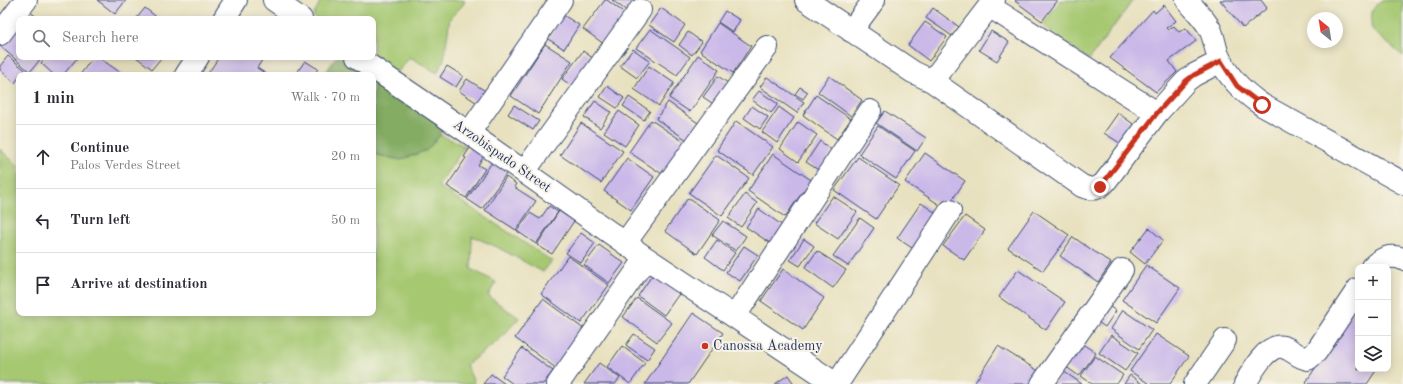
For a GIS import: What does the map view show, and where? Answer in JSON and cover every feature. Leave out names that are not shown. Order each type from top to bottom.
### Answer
[{"type":"street","points":[[0,34],[26,0]]},
{"type":"street","points":[[226,16],[236,0]]},
{"type":"street","points":[[274,0],[297,16]]},
{"type":"street","points":[[470,133],[561,0]]},
{"type":"street","points":[[806,0],[913,72],[932,81],[1082,186],[1088,188],[1096,189],[1105,182],[1157,113],[1186,81],[1194,75],[1221,61]]},
{"type":"street","points":[[851,31],[874,0]]},
{"type":"street","points":[[1187,0],[1210,29],[1221,61],[1237,86],[1256,101],[1403,183]]},
{"type":"street","points":[[932,81],[992,3],[1157,113]]},
{"type":"street","points":[[524,172],[640,10]]},
{"type":"street","points":[[625,244],[768,47]]},
{"type":"street","points":[[188,72],[196,60]]},
{"type":"street","name":"Arzobispado Street","points":[[361,60],[470,133],[625,244],[837,384]]},
{"type":"street","points":[[735,316],[870,111]]},
{"type":"street","points":[[837,384],[950,211]]},
{"type":"street","points":[[1375,264],[1380,259],[1389,257],[1398,257],[1403,259]]},
{"type":"street","points":[[558,384],[646,258]]},
{"type":"street","points":[[1042,384],[1122,270]]},
{"type":"street","points":[[1245,384],[1260,359],[1274,347],[1282,347],[1296,355],[1308,359],[1325,341],[1355,294]]},
{"type":"street","points":[[1195,384],[1225,340]]},
{"type":"green space","points":[[321,0],[465,0],[463,5],[450,18],[444,59],[437,73],[410,57],[396,74],[376,59],[376,16],[313,16]]},
{"type":"green space","points":[[1061,0],[1133,0],[1089,60],[1042,25]]},
{"type":"green space","points":[[1382,0],[1403,0],[1403,56],[1374,32],[1371,26],[1372,11]]},
{"type":"green space","points":[[334,60],[347,60],[365,72],[326,72]]},
{"type":"green space","points":[[376,80],[442,127],[440,135],[427,150],[401,160],[376,155]]},
{"type":"green space","points":[[440,135],[465,146],[438,186],[552,261],[543,272],[497,247],[472,236],[471,269],[496,282],[488,296],[519,318],[499,340],[466,365],[474,382],[473,384],[0,384],[0,149],[16,164],[16,316],[376,316],[376,155],[401,160],[427,150]]},
{"type":"building","points":[[97,0],[126,0],[115,14]]},
{"type":"building","points":[[605,0],[626,14],[604,44],[583,29]]},
{"type":"building","points":[[612,0],[635,0],[627,11]]},
{"type":"building","points":[[1058,0],[1042,21],[1015,1]]},
{"type":"building","points":[[1220,0],[1261,0],[1267,8],[1243,28]]},
{"type":"building","points":[[1164,5],[1176,21],[1166,28],[1168,30],[1174,26],[1179,32],[1186,28],[1196,41],[1169,61],[1177,72],[1156,92],[1110,58],[1153,10],[1155,13]]},
{"type":"building","points":[[145,8],[155,16],[138,16]]},
{"type":"building","points":[[661,8],[685,25],[674,42],[649,25]]},
{"type":"building","points":[[933,8],[959,27],[952,36],[926,18]]},
{"type":"building","points":[[29,11],[35,16],[25,16]]},
{"type":"building","points":[[725,11],[740,20],[733,32],[718,22]]},
{"type":"building","points":[[563,15],[579,25],[564,49],[548,39]]},
{"type":"building","points":[[925,22],[947,37],[929,61],[908,45]]},
{"type":"building","points":[[718,23],[751,46],[733,73],[700,51]]},
{"type":"building","points":[[16,27],[16,60],[0,46]]},
{"type":"building","points":[[650,29],[690,57],[677,75],[636,48]]},
{"type":"building","points":[[991,31],[1009,42],[997,61],[979,50]]},
{"type":"building","points":[[688,32],[702,42],[692,55],[679,45]]},
{"type":"building","points":[[545,44],[572,61],[538,114],[511,96]]},
{"type":"building","points":[[633,49],[650,61],[637,78],[620,66]]},
{"type":"building","points":[[583,51],[594,59],[573,87],[562,79]]},
{"type":"building","points":[[698,55],[719,70],[690,112],[669,98]]},
{"type":"building","points":[[8,56],[25,70],[23,72],[16,72],[15,83],[0,70],[0,66]]},
{"type":"building","points":[[16,60],[40,60],[30,72]]},
{"type":"building","points":[[44,60],[76,60],[66,72],[51,72],[41,63]]},
{"type":"building","points":[[91,60],[102,60],[120,72],[82,72]]},
{"type":"building","points":[[140,60],[160,60],[152,69]]},
{"type":"building","points":[[217,60],[262,60],[257,68],[263,72],[209,72]]},
{"type":"building","points":[[305,61],[318,69],[316,72],[297,72]]},
{"type":"building","points":[[447,66],[463,76],[456,87],[440,77]]},
{"type":"building","points":[[649,66],[674,83],[659,106],[634,89]]},
{"type":"building","points":[[718,76],[732,86],[718,107],[703,97]]},
{"type":"building","points":[[829,76],[862,100],[851,116],[818,92]]},
{"type":"building","points":[[767,77],[804,102],[797,113],[760,87]]},
{"type":"building","points":[[467,79],[490,94],[482,106],[459,91]]},
{"type":"building","points":[[607,86],[624,98],[617,108],[600,97]]},
{"type":"building","points":[[800,87],[808,92],[803,99],[795,94]]},
{"type":"building","points":[[759,91],[778,104],[771,113],[752,100]]},
{"type":"building","points":[[816,95],[851,119],[837,139],[803,115]]},
{"type":"building","points":[[629,97],[650,111],[644,120],[623,106]]},
{"type":"building","points":[[595,101],[611,112],[600,128],[584,117]]},
{"type":"building","points":[[668,102],[698,123],[687,140],[656,119]]},
{"type":"building","points":[[514,105],[539,121],[533,130],[508,114]]},
{"type":"building","points":[[752,106],[768,117],[760,129],[744,118]]},
{"type":"building","points":[[779,107],[794,118],[777,143],[762,132]]},
{"type":"building","points":[[619,111],[639,125],[625,146],[604,132]]},
{"type":"building","points":[[885,111],[926,138],[917,151],[876,123]]},
{"type":"building","points":[[1118,113],[1136,126],[1123,145],[1104,133]]},
{"type":"building","points":[[651,120],[690,146],[668,178],[629,152]]},
{"type":"building","points":[[736,121],[773,147],[753,175],[717,150]]},
{"type":"building","points":[[798,122],[817,135],[798,162],[780,149]]},
{"type":"building","points":[[581,123],[623,151],[601,183],[560,155]]},
{"type":"building","points":[[878,126],[915,151],[896,179],[859,154]]},
{"type":"building","points":[[820,141],[833,151],[820,171],[806,162]]},
{"type":"building","points":[[471,146],[485,155],[478,165],[485,169],[466,198],[447,186],[466,158],[464,157]]},
{"type":"building","points":[[925,153],[965,181],[946,209],[905,182]]},
{"type":"building","points":[[773,154],[811,180],[785,217],[748,191]]},
{"type":"building","points":[[716,155],[749,178],[722,216],[689,193]]},
{"type":"building","points":[[858,157],[899,185],[876,219],[834,190]]},
{"type":"building","points":[[627,158],[654,177],[631,210],[604,191]]},
{"type":"building","points":[[493,161],[508,171],[482,209],[467,199]]},
{"type":"building","points":[[506,177],[516,184],[514,187],[536,201],[516,230],[485,210]]},
{"type":"building","points":[[745,194],[757,203],[741,227],[728,218]]},
{"type":"building","points":[[833,196],[857,212],[838,239],[814,223]]},
{"type":"building","points":[[688,198],[720,220],[697,254],[665,231]]},
{"type":"building","points":[[921,203],[939,215],[915,250],[897,238]]},
{"type":"building","points":[[549,206],[558,212],[536,244],[517,231],[530,213],[540,219]]},
{"type":"building","points":[[759,209],[786,228],[773,245],[746,227]]},
{"type":"building","points":[[559,211],[574,221],[552,254],[537,245]]},
{"type":"building","points":[[1034,211],[1069,235],[1043,271],[1008,248]]},
{"type":"building","points":[[965,216],[985,230],[964,260],[943,246]]},
{"type":"building","points":[[860,218],[874,228],[848,266],[833,256]]},
{"type":"building","points":[[723,221],[746,236],[736,251],[712,235]]},
{"type":"building","points":[[1149,228],[1163,240],[1145,264],[1130,252]]},
{"type":"building","points":[[581,233],[595,243],[581,263],[566,253]]},
{"type":"building","points":[[1073,237],[1111,263],[1098,282],[1060,256]]},
{"type":"building","points":[[804,239],[814,246],[800,266],[790,260]]},
{"type":"building","points":[[717,240],[735,253],[723,270],[705,257]]},
{"type":"building","points":[[599,245],[624,263],[609,283],[584,265]]},
{"type":"building","points":[[744,246],[758,255],[740,281],[726,272]]},
{"type":"building","points":[[817,251],[846,270],[833,288],[805,268]]},
{"type":"building","points":[[568,256],[609,285],[581,323],[541,294]]},
{"type":"building","points":[[1146,265],[1180,288],[1156,323],[1122,300]]},
{"type":"building","points":[[783,269],[824,298],[803,330],[761,301]]},
{"type":"building","points":[[1018,270],[1065,302],[1046,330],[999,297]]},
{"type":"building","points":[[655,271],[681,291],[664,315],[638,296]]},
{"type":"building","points":[[637,298],[672,323],[657,342],[623,317]]},
{"type":"building","points":[[543,299],[585,330],[557,369],[515,338]]},
{"type":"building","points":[[1106,304],[1116,311],[1105,327],[1095,320]]},
{"type":"building","points":[[1123,310],[1152,330],[1139,349],[1111,329]]},
{"type":"building","points":[[1352,312],[1355,314],[1355,372],[1375,372],[1367,384],[1308,384],[1306,382]]},
{"type":"building","points":[[693,313],[723,333],[688,384],[645,384]]},
{"type":"building","points":[[634,334],[655,348],[647,360],[626,345]]},
{"type":"building","points":[[1156,334],[1189,356],[1170,384],[1149,384],[1130,371]]},
{"type":"building","points":[[1111,335],[1138,353],[1125,371],[1099,353]]},
{"type":"building","points":[[1081,343],[1096,353],[1079,376],[1065,366]]},
{"type":"building","points":[[622,346],[645,363],[630,384],[607,367]]},
{"type":"building","points":[[998,346],[1040,372],[1033,384],[974,384]]},
{"type":"building","points":[[522,348],[553,371],[543,384],[513,384],[502,376]]},
{"type":"building","points":[[1095,356],[1123,375],[1117,384],[1092,384],[1081,376]]},
{"type":"building","points":[[599,363],[620,378],[615,384],[584,384]]},
{"type":"building","points":[[1063,371],[1082,384],[1054,384]]},
{"type":"building","points":[[491,374],[505,384],[483,384]]},
{"type":"building","points":[[788,375],[794,384],[775,384]]},
{"type":"building","points":[[1130,375],[1142,384],[1124,384]]},
{"type":"place","name":"Canossa Academy","points":[[705,346]]},
{"type":"route","points":[[1100,187],[1157,113],[1186,81],[1206,68],[1221,61],[1237,86],[1262,105]]}]
